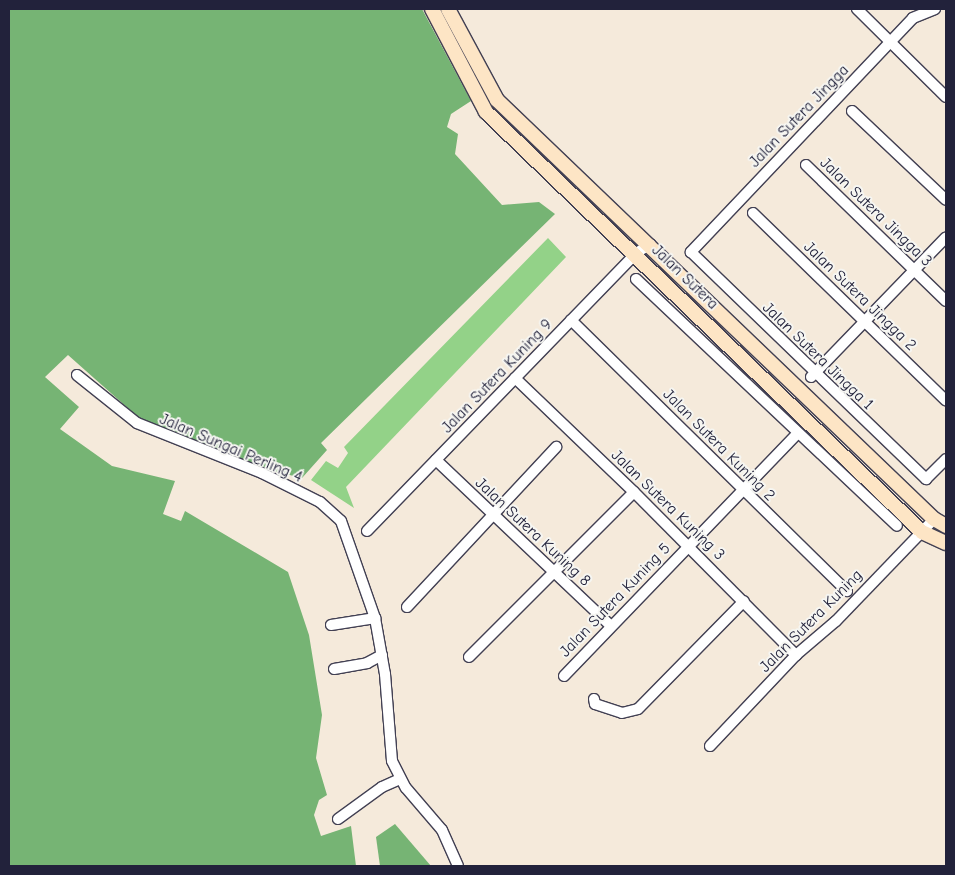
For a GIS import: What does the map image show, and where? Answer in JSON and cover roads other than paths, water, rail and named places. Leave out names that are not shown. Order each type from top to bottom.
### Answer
[{"type":"street","name":"Jalan Sutera","points":[[432,9],[486,112],[636,253],[922,532],[946,544]]},
{"type":"street","name":"Jalan Sutera","points":[[448,9],[497,100],[651,244],[808,381],[940,522]]},
{"type":"street","points":[[857,9],[946,97]]},
{"type":"street","name":"Jalan Sutera Jingga","points":[[691,252],[913,18],[935,9]]},
{"type":"street","points":[[852,111],[946,200]]},
{"type":"street","name":"Jalan Sutera Jingga 3","points":[[806,165],[946,301]]},
{"type":"street","name":"Jalan Sutera Jingga 2","points":[[753,213],[946,401]]},
{"type":"street","points":[[788,401],[946,237]]},
{"type":"street","name":"Jalan Sutera Kuning 9","points":[[367,531],[636,253],[651,244]]},
{"type":"street","name":"Jalan Sutera Jingga 1","points":[[691,252],[808,381],[926,479],[946,459]]},
{"type":"street","points":[[636,279],[897,526]]},
{"type":"street","name":"Jalan Sutera Kuning 2","points":[[571,320],[847,591]]},
{"type":"street","name":"Jalan Sungai Perling 4","points":[[77,375],[148,429],[262,473],[320,502],[341,522],[375,618],[382,655],[390,748],[400,779],[442,830],[458,866]]},
{"type":"street","name":"Jalan Sutera Kuning 3","points":[[515,378],[634,492],[796,655]]},
{"type":"street","name":"Jalan Sutera Kuning 5","points":[[564,676],[610,625],[798,433]]},
{"type":"street","points":[[407,606],[494,516],[556,447]]},
{"type":"street","name":"Jalan Sutera Kuning 8","points":[[436,460],[610,625]]},
{"type":"street","points":[[469,657],[553,569],[634,492]]},
{"type":"street","name":"Jalan Sutera Kuning","points":[[710,746],[796,655],[827,626],[833,624],[922,532],[940,522]]},
{"type":"street","points":[[594,698],[595,704],[622,713],[638,709],[744,601]]},
{"type":"street","points":[[331,625],[375,618]]},
{"type":"street","points":[[334,669],[367,662],[382,655]]},
{"type":"street","points":[[338,819],[382,787],[400,779]]}]
